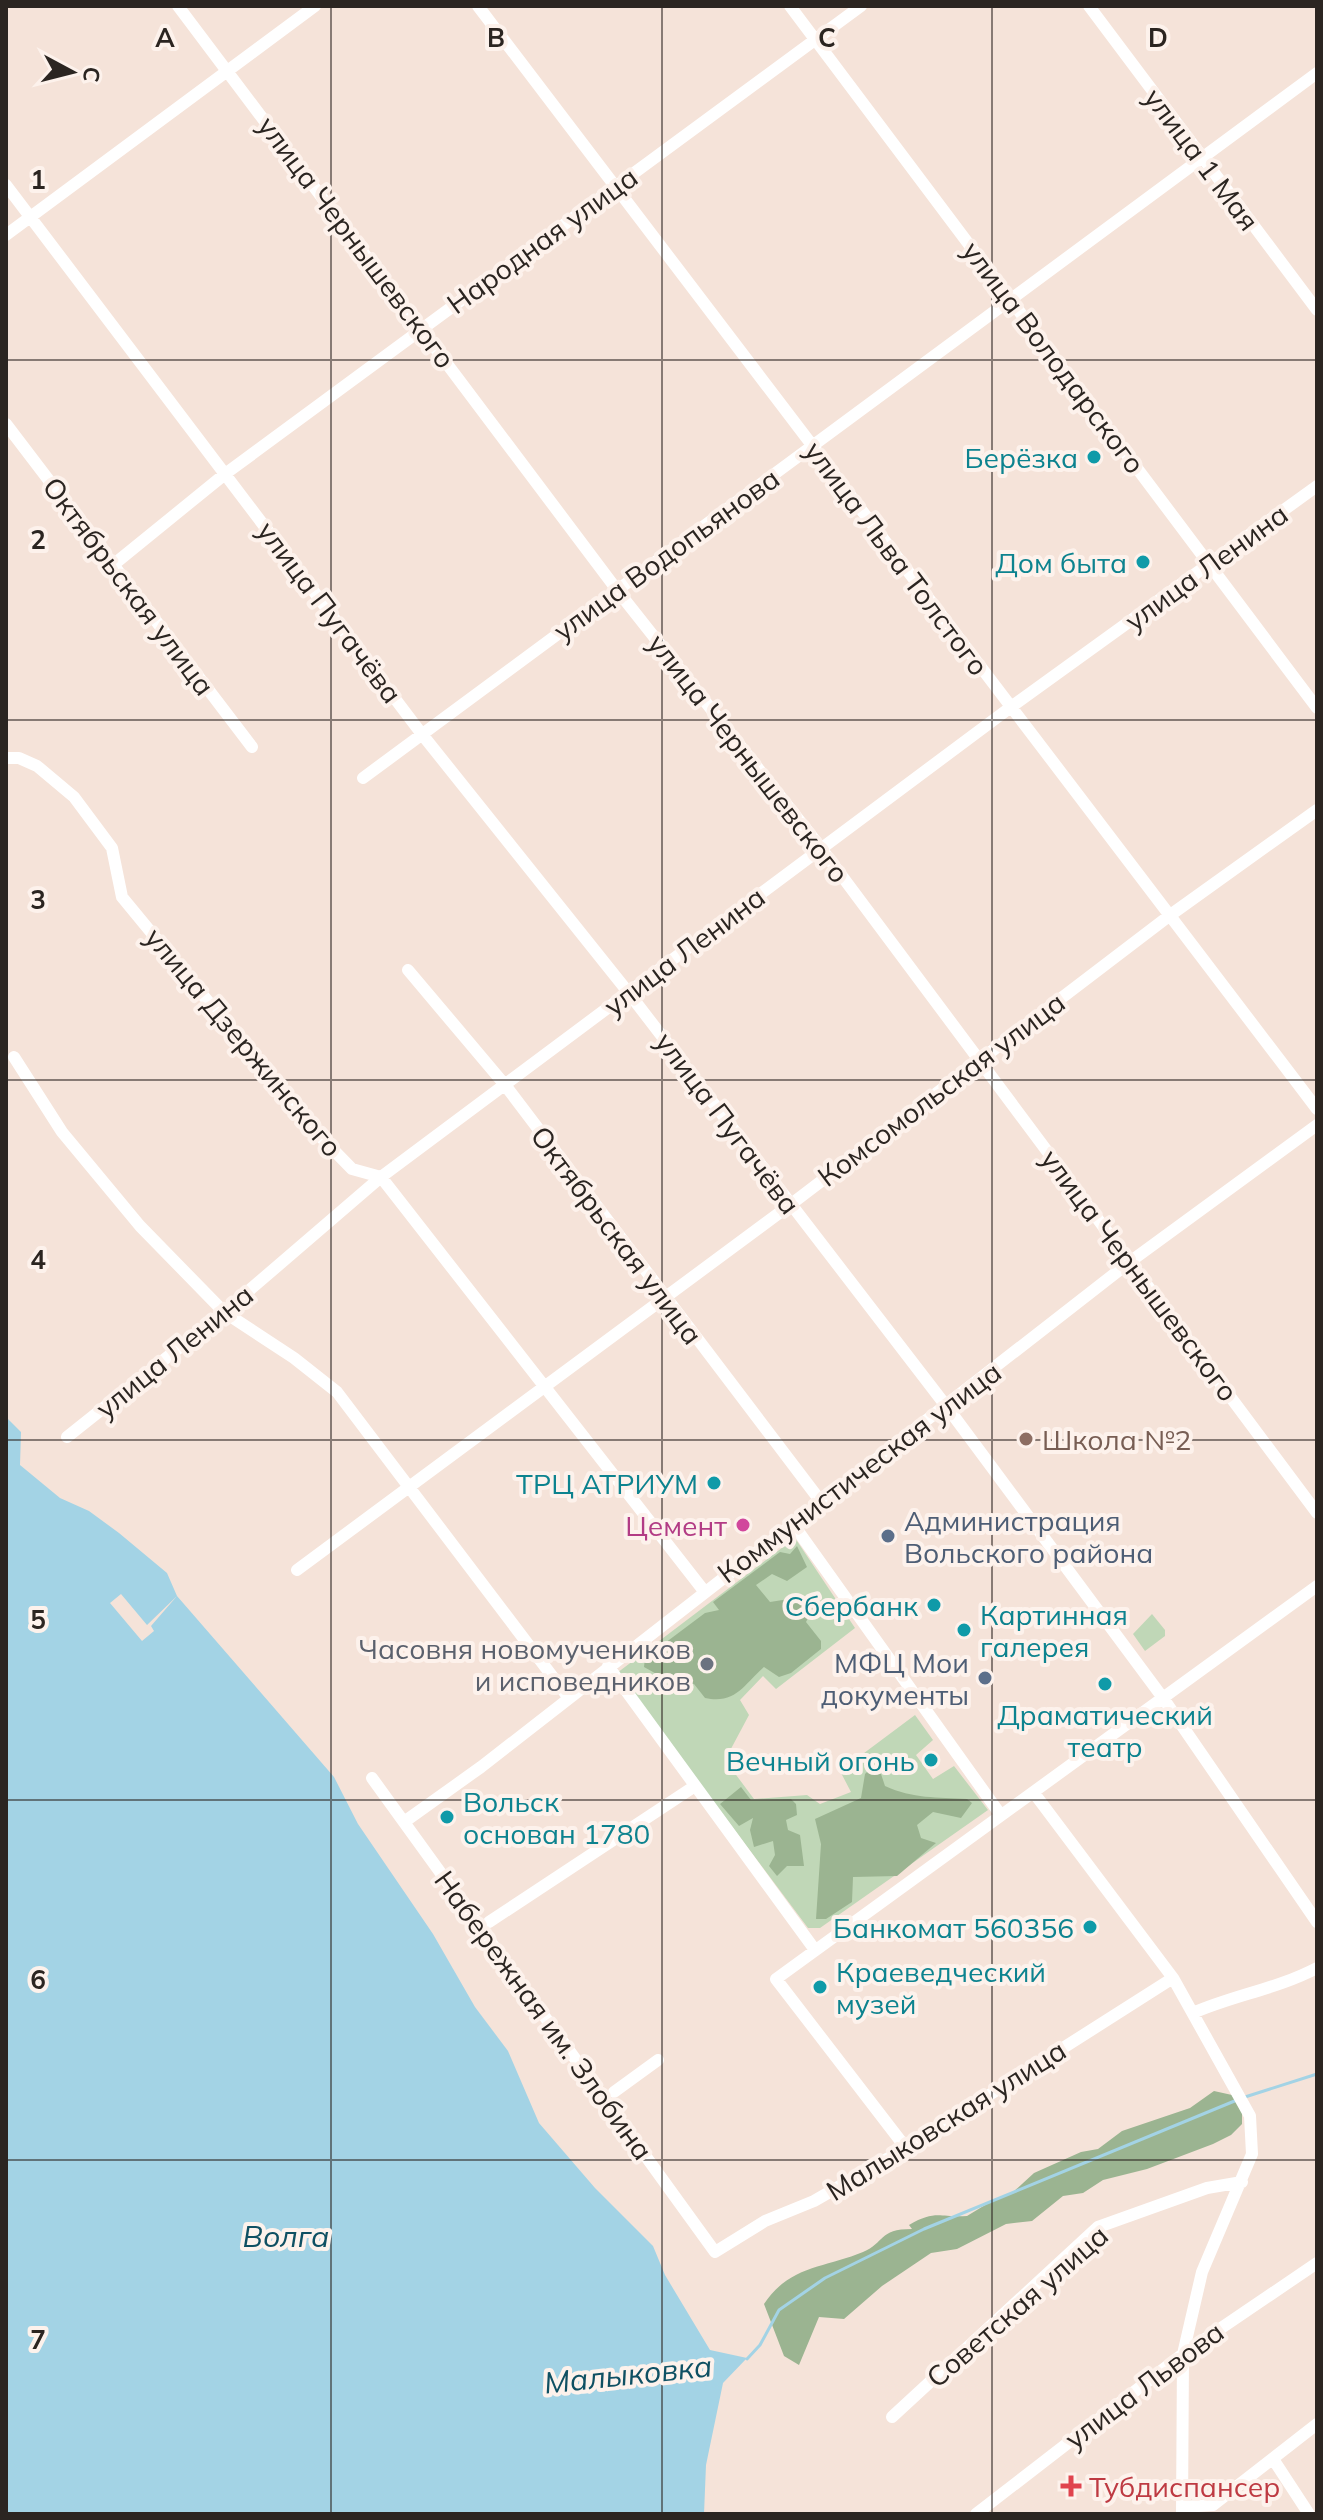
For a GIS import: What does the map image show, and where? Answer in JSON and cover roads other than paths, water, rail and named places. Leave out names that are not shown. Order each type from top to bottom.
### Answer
[{"type":"street","name":"улица Чернышевского","points":[[178,6],[617,590],[821,848],[1317,1513]]},
{"type":"street","points":[[6,235],[315,6]]},
{"type":"street","name":"улица Льва Толстого","points":[[478,6],[1317,1109]]},
{"type":"street","name":"улица Володарского","points":[[790,6],[1317,708]]},
{"type":"street","name":"Народная улица","points":[[113,565],[225,474],[861,6]]},
{"type":"street","name":"улица 1 Мая","points":[[1089,6],[1317,310]]},
{"type":"street","name":"улица Водопьянова","points":[[363,778],[1317,73]]},
{"type":"street","name":"улица Пугачёва","points":[[6,185],[421,733],[628,992],[947,1407],[1163,1698],[1317,1922]]},
{"type":"street","name":"Октябрьская улица","points":[[6,424],[252,747]]},
{"type":"street","name":"улица Ленина","points":[[67,1437],[224,1312],[381,1177],[1011,707],[1317,486]]},
{"type":"street","name":"улица Дзержинского","points":[[6,758],[19,758],[37,766],[74,797],[112,848],[122,897],[314,1130],[352,1169],[381,1177],[704,1591]]},
{"type":"street","name":"Комсомольская улица","points":[[297,1570],[790,1205],[1169,916],[1317,810]]},
{"type":"street","name":"Октябрьская улица","points":[[408,970],[505,1085],[662,1297],[822,1503]]},
{"type":"street","points":[[14,1057],[62,1132],[140,1226],[224,1312],[294,1358],[337,1392],[568,1697]]},
{"type":"street","name":"Коммунистическая улица","points":[[404,1822],[481,1767],[1131,1261],[1317,1125]]},
{"type":"street","points":[[793,1524],[1000,1814]]},
{"type":"street","points":[[906,2148],[776,1979],[1317,1586]]},
{"type":"street","points":[[608,1666],[815,1950]]},
{"type":"street","name":"Набережная им. Злобина","points":[[372,1778],[715,2252]]},
{"type":"street","points":[[489,1922],[695,1786]]},
{"type":"street","points":[[1034,1793],[1173,1978],[1250,2116],[1252,2154],[1202,2272],[1183,2354],[1182,2510]]},
{"type":"street","points":[[1193,2013],[1287,1984],[1317,1968]]},
{"type":"street","name":"Малыковская улица","points":[[715,2252],[765,2221],[814,2201],[906,2148],[1173,1978]]},
{"type":"street","points":[[614,2092],[658,2060]]},
{"type":"street","name":"Советская улица","points":[[892,2417],[1098,2227],[1207,2188],[1242,2182]]},
{"type":"street","name":"улица Львова","points":[[976,2514],[1183,2354],[1317,2263]]},
{"type":"street","points":[[1182,2510],[1213,2505],[1317,2424]]},
{"type":"street","points":[[1273,2459],[1309,2514]]},
{"type":"street","points":[[1182,2510],[1202,2514]]},
{"type":"water","name":"Волга","points":[[6,1417],[21,1432],[20,1465],[60,1498],[89,1511],[119,1533],[167,1573],[177,1596],[334,1777],[358,1824],[433,1934],[475,2007],[508,2051],[539,2123],[595,2188],[653,2246],[665,2275],[710,2350],[747,2358],[723,2383],[706,2465],[704,2514],[6,2514]]},
{"type":"waterway","name":"Малыковка","points":[[1245,2097],[1317,2074]]},
{"type":"waterway","name":"Малыковка","points":[[747,2359],[760,2345],[779,2310],[825,2278],[924,2229],[1237,2100]]},
{"type":"place","name":"Берёзка","points":[[1094,457]]},
{"type":"place","name":"Дом быта","points":[[1143,562]]},
{"type":"place","name":"Школа №2","points":[[1026,1439]]},
{"type":"place","name":"ТРЦ АТРИУМ","points":[[714,1483]]},
{"type":"place","name":"Цемент","points":[[743,1525]]},
{"type":"place","name":"Администрация Вольского района","points":[[888,1536]]},
{"type":"place","name":"Сбербанк","points":[[934,1605]]},
{"type":"place","name":"Картинная галерея","points":[[964,1630]]},
{"type":"place","name":"Часовня новомучеников и исповедников","points":[[707,1664]]},
{"type":"place","name":"МФЦ Мои документы","points":[[985,1678]]},
{"type":"place","name":"Драматический театр","points":[[1105,1684]]},
{"type":"place","name":"Вечный огонь","points":[[931,1760]]},
{"type":"place","name":"Вольск основан 1780","points":[[447,1817]]},
{"type":"place","name":"Банкомат 560356","points":[[1090,1927]]},
{"type":"place","name":"Краеведческий музей","points":[[820,1987]]},
{"type":"place","name":"Тубдиспансер","points":[[1071,2486]]}]
